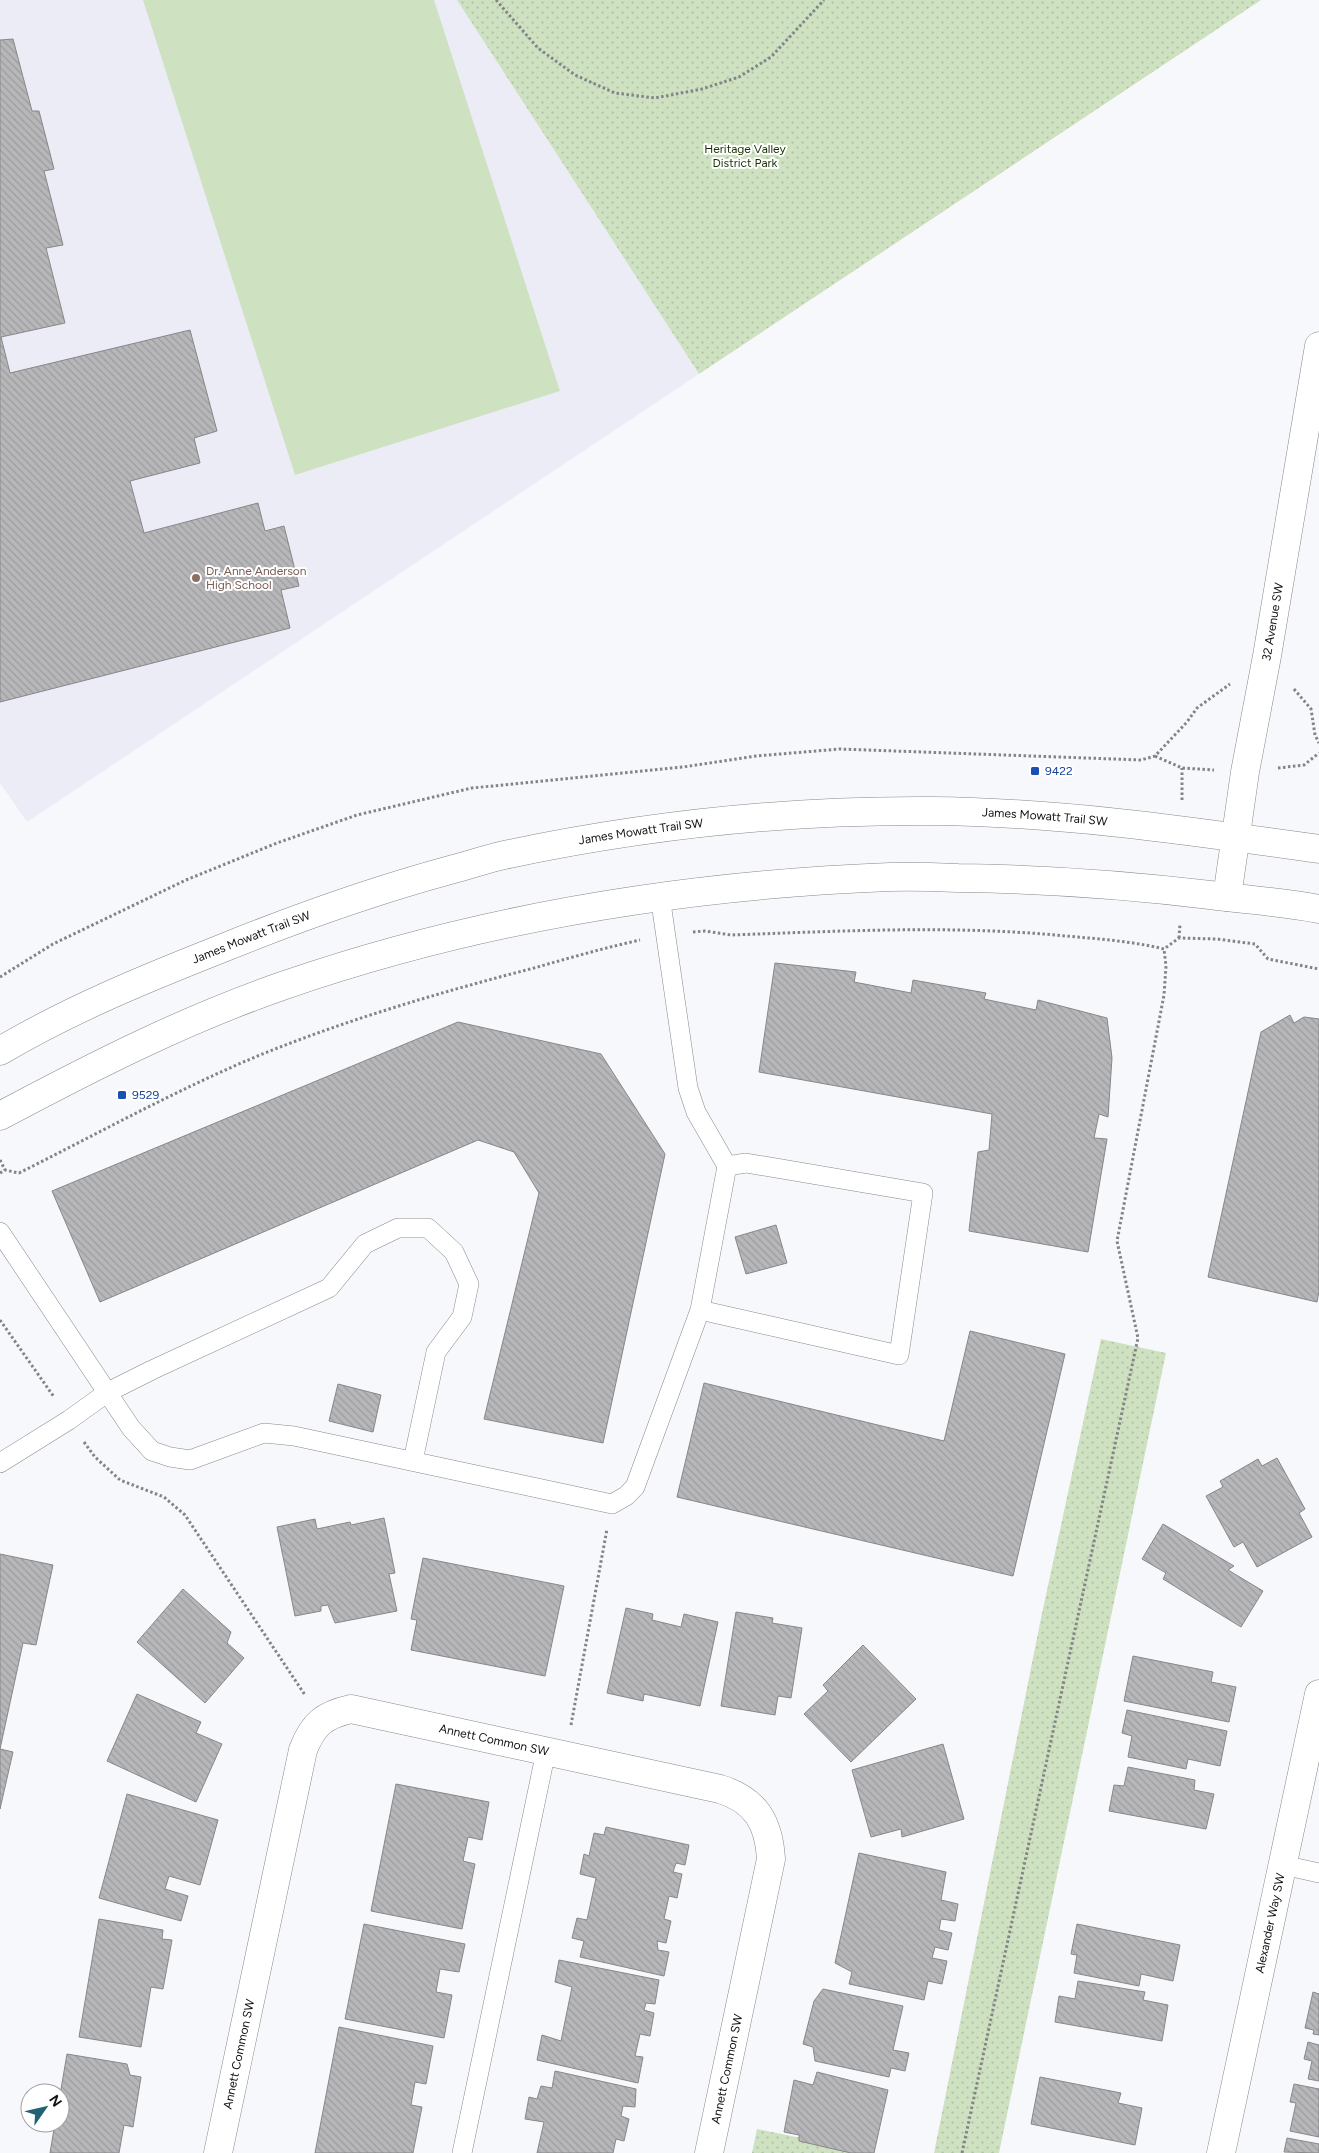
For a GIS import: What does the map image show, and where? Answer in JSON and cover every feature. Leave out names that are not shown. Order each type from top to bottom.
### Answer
[{"type":"main road","name":"32 Avenue SW","points":[[1227,898],[1234,837],[1267,656],[1319,346]]},
{"type":"main road","name":"James Mowatt Trail SW","points":[[0,1051],[25,1036],[122,989],[269,929],[417,879],[507,855],[608,836],[720,822],[828,813],[932,811],[1036,815],[1234,837],[1319,849]]},
{"type":"main road","points":[[0,1116],[98,1065],[183,1026],[283,985],[388,952],[558,912],[660,896],[752,886],[892,877],[1008,878],[1078,882],[1293,904],[1319,909]]},
{"type":"main road","name":"Alexander Way SW","points":[[1221,2153],[1319,1694]]},
{"type":"main road","name":"Annett Common SW","points":[[218,2153],[303,1750],[310,1734],[322,1720],[334,1713],[351,1709],[732,1792],[746,1800],[756,1810],[764,1825],[770,1844],[771,1859],[709,2153]]},
{"type":"lane","points":[[0,1232],[131,1428],[152,1451],[170,1458],[190,1460],[264,1433],[294,1436],[612,1504],[626,1496],[635,1487],[700,1310],[727,1166],[696,1112],[688,1088],[660,896]]},
{"type":"lane","points":[[700,1310],[899,1355],[923,1193],[746,1163],[727,1166]]},
{"type":"lane","points":[[0,1463],[69,1420],[108,1392],[329,1288],[365,1244],[398,1228],[428,1228],[454,1252],[469,1284],[462,1317],[436,1352],[413,1462]]},
{"type":"lane","points":[[462,2153],[556,1753]]},
{"type":"lane","points":[[1283,1865],[1319,1873]]},
{"type":"path","points":[[496,0],[538,48],[575,75],[615,93],[655,98],[702,90],[739,76],[771,57],[824,0]]},
{"type":"path","points":[[0,977],[53,944],[186,880],[277,843],[357,815],[472,788],[683,767],[756,756],[840,749],[1127,761],[1141,760],[1155,756],[1198,708]]},
{"type":"path","points":[[1311,709],[1315,735],[1319,743]]},
{"type":"path","points":[[1304,765],[1319,753]]},
{"type":"path","points":[[1155,756],[1182,768]]},
{"type":"path","points":[[0,1173],[5,1170],[19,1173],[170,1096],[260,1056],[371,1014],[478,982],[666,935],[705,931],[731,935],[942,930],[1030,932],[1136,942],[1164,949]]},
{"type":"path","points":[[1164,949],[1179,938],[1227,940],[1254,944],[1268,959],[1319,969]]},
{"type":"path","points":[[962,2153],[1138,1338],[1117,1241],[1164,995],[1166,966],[1164,949]]},
{"type":"path","points":[[0,1160],[5,1170]]},
{"type":"path","points":[[0,1320],[56,1400]]},
{"type":"path","points":[[81,1439],[95,1457],[120,1480],[164,1497],[185,1515],[322,1720]]},
{"type":"path","points":[[556,1753],[612,1504]]},
{"type":"shaded area","name":"Dr. Anne Anderson High School","points":[[0,0],[457,0],[699,374],[27,822],[0,783]]},
{"type":"green space","points":[[143,0],[434,0],[560,391],[295,475]]},
{"type":"green space","name":"Heritage Valley District Park","points":[[457,0],[1261,0],[699,374]]},
{"type":"green space","points":[[1101,1339],[1166,1353],[999,2153],[934,2153],[1040,1623]]},
{"type":"green space","points":[[757,2129],[874,2153],[752,2153]]},
{"type":"building","name":"Dr. Anne Anderson High School","points":[[13,39],[32,111],[39,111],[54,169],[44,171],[63,245],[46,248],[65,323],[1,337],[10,373],[190,330],[217,431],[194,438],[200,463],[130,481],[144,533],[258,503],[265,531],[284,526],[299,586],[281,590],[290,628],[0,702],[0,40]]},
{"type":"building","points":[[775,963],[856,972],[854,982],[911,993],[913,980],[986,993],[984,999],[1036,1010],[1038,1000],[1107,1018],[1112,1058],[1108,1117],[1099,1114],[1094,1138],[1107,1139],[1088,1252],[969,1231],[978,1152],[989,1150],[992,1114],[759,1072]]},
{"type":"building","points":[[1290,1015],[1294,1023],[1304,1017],[1319,1019],[1319,1291],[1317,1302],[1208,1277],[1261,1032]]},
{"type":"building","points":[[458,1022],[601,1054],[665,1154],[603,1443],[484,1419],[539,1193],[514,1152],[478,1140],[100,1302],[52,1191]]},
{"type":"building","points":[[776,1225],[787,1263],[746,1274],[735,1237]]},
{"type":"building","points":[[970,1331],[1065,1354],[1013,1576],[677,1497],[704,1383],[944,1441]]},
{"type":"building","points":[[338,1384],[381,1395],[373,1432],[329,1421]]},
{"type":"building","points":[[1277,1458],[1305,1509],[1299,1513],[1312,1537],[1257,1567],[1243,1542],[1234,1547],[1206,1496],[1223,1487],[1220,1481],[1258,1459],[1262,1466]]},
{"type":"building","points":[[384,1518],[395,1573],[389,1574],[397,1611],[335,1623],[328,1605],[321,1606],[321,1611],[295,1616],[277,1527],[315,1519],[317,1529],[350,1522],[351,1525]]},
{"type":"building","points":[[1163,1524],[1234,1566],[1228,1570],[1263,1591],[1241,1627],[1163,1579],[1166,1573],[1142,1559]]},
{"type":"building","points":[[0,1554],[53,1565],[36,1645],[23,1643],[0,1749]]},
{"type":"building","points":[[423,1558],[564,1586],[545,1676],[411,1650],[417,1620],[411,1619]]},
{"type":"building","points":[[183,1589],[231,1632],[227,1643],[244,1658],[205,1703],[137,1642]]},
{"type":"building","points":[[626,1608],[653,1614],[652,1620],[681,1627],[684,1614],[718,1622],[700,1706],[644,1694],[643,1701],[607,1693]]},
{"type":"building","points":[[736,1612],[773,1618],[772,1623],[802,1628],[791,1698],[778,1696],[775,1715],[721,1706]]},
{"type":"building","points":[[863,1645],[916,1699],[851,1762],[804,1714],[828,1691],[823,1685]]},
{"type":"building","points":[[1133,1656],[1213,1672],[1211,1682],[1236,1687],[1229,1722],[1124,1701]]},
{"type":"building","points":[[137,1694],[201,1722],[196,1733],[222,1744],[196,1802],[107,1761]]},
{"type":"building","points":[[1127,1710],[1227,1731],[1220,1766],[1188,1759],[1186,1769],[1128,1757],[1132,1736],[1122,1733]]},
{"type":"building","points":[[943,1744],[964,1819],[902,1837],[901,1829],[871,1837],[852,1770]]},
{"type":"building","points":[[0,1749],[13,1752],[0,1809]]},
{"type":"building","points":[[1128,1767],[1195,1780],[1194,1790],[1214,1794],[1206,1829],[1109,1811],[1114,1785],[1124,1786]]},
{"type":"building","points":[[396,1784],[489,1802],[482,1840],[468,1837],[463,1861],[475,1864],[462,1929],[371,1911]]},
{"type":"building","points":[[127,1794],[218,1820],[200,1885],[169,1876],[165,1889],[188,1896],[181,1921],[99,1898]]},
{"type":"building","points":[[606,1827],[689,1845],[685,1865],[676,1863],[673,1872],[682,1874],[677,1898],[669,1896],[664,1919],[671,1921],[666,1943],[657,1941],[658,1950],[669,1952],[664,1976],[580,1957],[584,1941],[572,1938],[577,1918],[587,1920],[596,1878],[580,1874],[584,1854],[589,1856],[594,1833],[604,1835]]},
{"type":"building","points":[[859,1853],[946,1872],[941,1900],[958,1904],[955,1921],[941,1919],[939,1930],[952,1933],[948,1950],[935,1947],[932,1958],[947,1961],[942,1984],[928,1981],[924,2000],[849,1984],[852,1972],[835,1963]]},
{"type":"building","points":[[99,1919],[163,1930],[162,1939],[172,1940],[163,1989],[151,1987],[141,2047],[79,2037]]},
{"type":"building","points":[[364,1924],[465,1944],[459,1972],[440,1969],[436,1992],[452,1995],[444,2038],[345,2019]]},
{"type":"building","points":[[1077,1924],[1180,1945],[1173,1981],[1141,1974],[1139,1986],[1074,1973],[1077,1955],[1071,1954]]},
{"type":"building","points":[[559,1960],[659,1980],[655,2004],[646,2003],[644,2010],[654,2013],[650,2036],[640,2034],[635,2056],[643,2057],[638,2083],[537,2060],[542,2035],[561,2041],[572,1987],[555,1982]]},
{"type":"building","points":[[1078,1981],[1145,1992],[1143,2000],[1168,2005],[1162,2041],[1055,2022],[1059,1996],[1075,1999]]},
{"type":"building","points":[[823,1989],[903,2006],[893,2050],[909,2053],[905,2071],[891,2068],[889,2077],[815,2061],[813,2047],[803,2044],[814,2001]]},
{"type":"building","points":[[1313,1992],[1319,1994],[1319,2035],[1313,2034],[1314,2030],[1305,2028]]},
{"type":"building","points":[[339,2027],[433,2046],[426,2084],[415,2082],[411,2105],[422,2107],[413,2153],[315,2153]]},
{"type":"building","points":[[1308,2042],[1319,2045],[1319,2081],[1308,2079],[1312,2061],[1304,2059]]},
{"type":"building","points":[[67,2054],[127,2064],[130,2075],[141,2077],[133,2127],[124,2125],[119,2153],[50,2153],[53,2133],[70,2133],[70,2083],[62,2083]]},
{"type":"building","points":[[555,2071],[636,2089],[635,2107],[623,2106],[621,2116],[629,2119],[624,2141],[616,2139],[613,2153],[537,2153],[544,2122],[525,2119],[529,2097],[537,2099],[541,2086],[552,2088]]},
{"type":"building","points":[[817,2072],[888,2090],[874,2153],[851,2153],[799,2141],[799,2135],[784,2132],[794,2080],[813,2085]]},
{"type":"building","points":[[1040,2077],[1121,2093],[1118,2103],[1142,2108],[1135,2145],[1031,2124]]},
{"type":"building","points":[[1294,2084],[1319,2089],[1319,2137],[1290,2131],[1296,2103],[1290,2102]]},
{"type":"building","points":[[1287,2138],[1319,2144],[1319,2153],[1284,2152]]},
{"type":"place","name":"Dr. Anne Anderson High School","points":[[196,578]]},
{"type":"place","name":"9422","points":[[1035,771]]},
{"type":"place","name":"9529","points":[[122,1095]]}]
